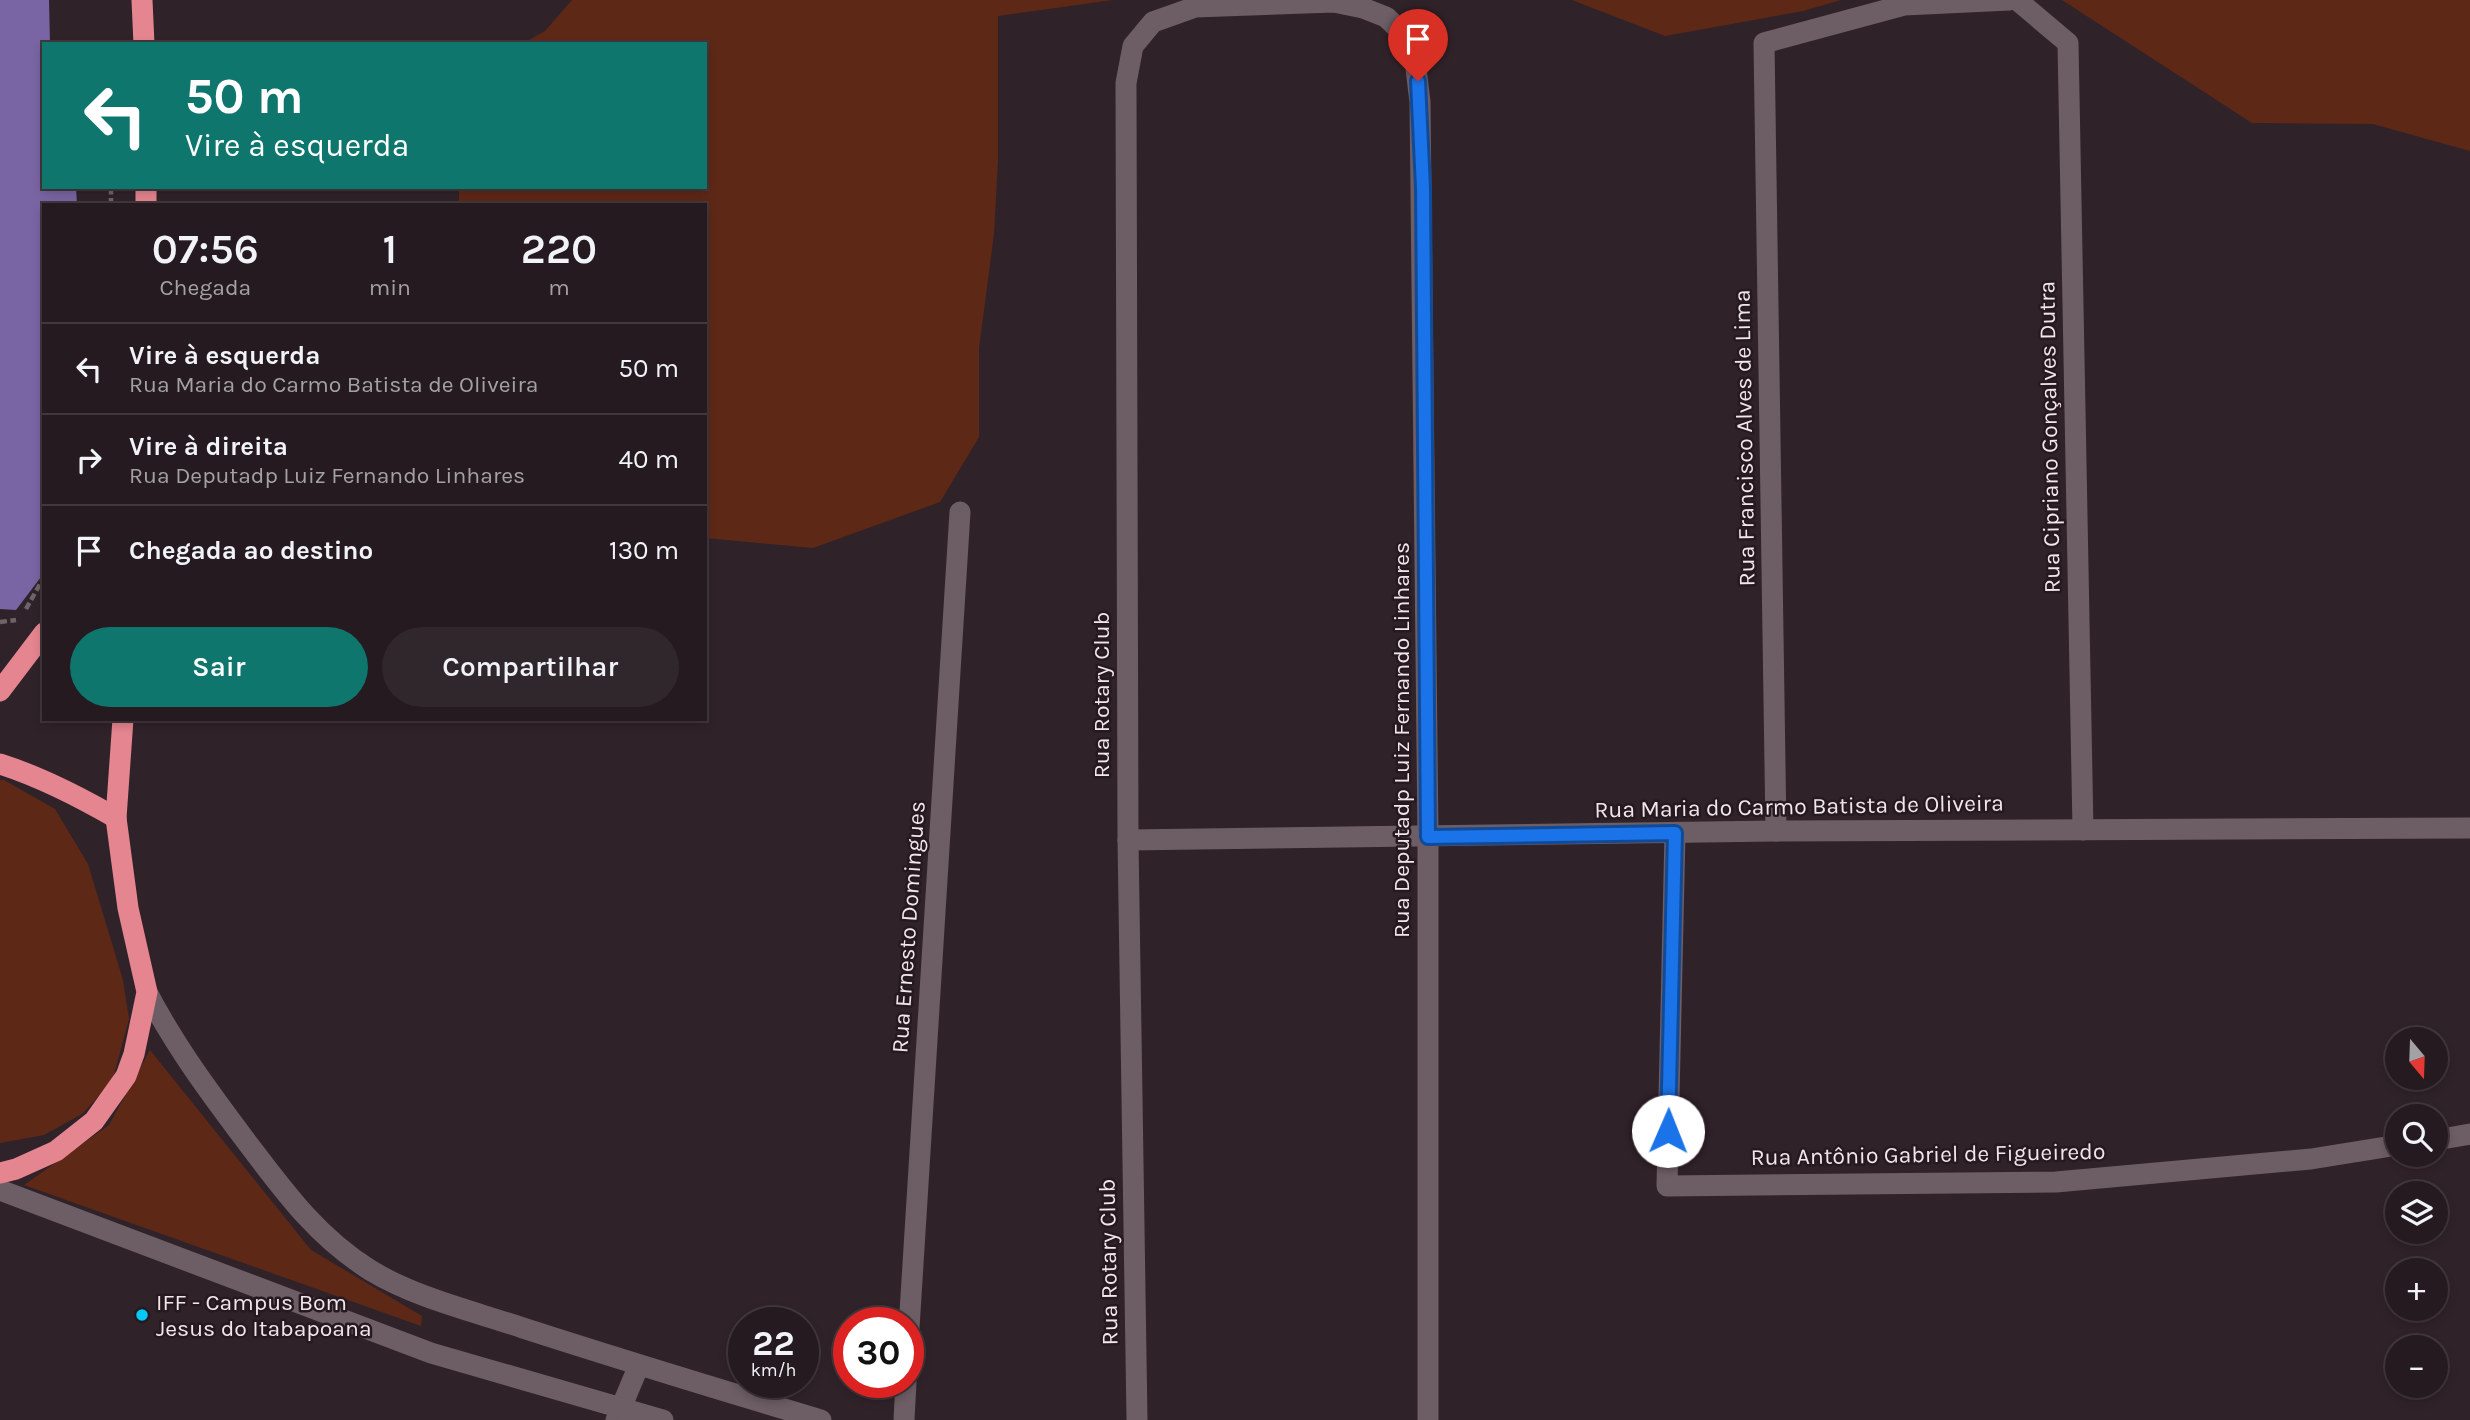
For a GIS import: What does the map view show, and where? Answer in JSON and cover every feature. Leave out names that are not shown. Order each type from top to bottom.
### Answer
[{"type":"highway","points":[[142,0],[144,42]]},
{"type":"highway","points":[[0,691],[42,636]]},
{"type":"highway","points":[[0,1173],[16,1169],[56,1151],[94,1121],[126,1076],[134,1054],[147,992],[128,908],[116,818],[123,721]]},
{"type":"highway","points":[[0,764],[33,774],[116,818]]},
{"type":"street","name":"Rua Francisco Alves de Lima","points":[[1776,831],[1764,43],[1904,5],[2010,0]]},
{"type":"street","name":"Rua Cipriano Gonçalves Dutra","points":[[2017,0],[2068,43],[2082,830]]},
{"type":"street","name":"Rua Rotary Club","points":[[1137,1420],[1128,840],[1126,83],[1133,46],[1153,22],[1195,7],[1334,2],[1363,8],[1386,17],[1405,34],[1415,60]]},
{"type":"street","name":"Rua Deputadp Luiz Fernando Linhares","points":[[1415,60],[1420,102],[1423,188],[1428,837],[1428,1420]]},
{"type":"street","name":"Rua Ernesto Domingues","points":[[910,1307],[960,512]]},
{"type":"street","name":"Rua Maria do Carmo Batista de Oliveira","points":[[1128,840],[1776,831],[2470,828]]},
{"type":"street","name":"Rua Antônio Gabriel de Figueiredo","points":[[1675,833],[1667,1186],[2056,1182],[2311,1159],[2385,1147]]},
{"type":"street","points":[[147,992],[168,1031],[203,1085],[292,1202],[320,1231],[370,1270],[453,1305],[821,1420]]},
{"type":"street","points":[[2448,1138],[2470,1134]]},
{"type":"street","points":[[0,1190],[431,1353],[619,1414],[663,1420]]},
{"type":"street","points":[[619,1414],[639,1365]]},
{"type":"street","points":[[904,1420],[905,1398]]},
{"type":"path","points":[[0,622],[20,619],[42,580]]},
{"type":"shaded area","points":[[0,0],[49,0],[50,42],[42,42],[42,189],[76,189],[77,203],[42,203],[42,576],[16,610],[0,609]]},
{"type":"shaded area","points":[[572,0],[1113,0],[998,16],[998,160],[994,234],[979,348],[979,437],[940,502],[813,548],[707,538],[707,203],[459,203],[459,189],[707,189],[707,42],[526,42],[545,31]]},
{"type":"shaded area","points":[[1572,0],[1841,0],[1803,11],[1665,36]]},
{"type":"shaded area","points":[[2062,0],[2470,0],[2470,151],[2373,124],[2252,123]]},
{"type":"shaded area","points":[[0,780],[55,809],[88,864],[123,980],[129,1019],[112,1082],[82,1114],[44,1135],[0,1143]]},
{"type":"shaded area","points":[[150,1050],[311,1250],[422,1316],[421,1326],[24,1185],[109,1125]]},
{"type":"place","name":"IFF - Campus Bom Jesus do Itabapoana","points":[[142,1315]]},
{"type":"route","points":[[1418,81],[1423,188],[1428,837],[1675,833],[1668,1131]]}]
